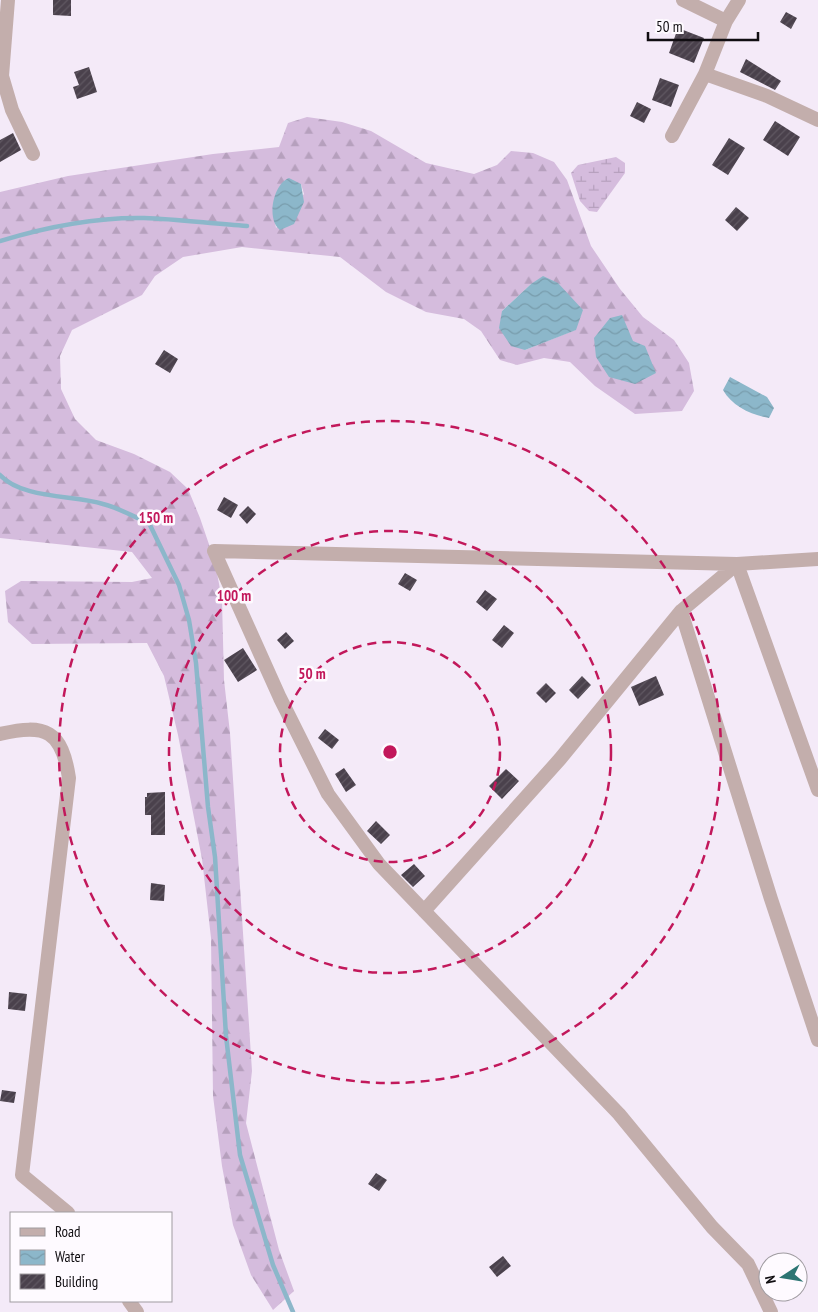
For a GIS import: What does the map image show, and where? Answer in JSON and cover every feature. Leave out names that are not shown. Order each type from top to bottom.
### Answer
[{"type":"street","points":[[8,0],[2,76],[12,110],[33,154]]},
{"type":"street","points":[[683,0],[726,21]]},
{"type":"street","points":[[672,136],[705,74],[726,21],[739,0]]},
{"type":"street","points":[[705,74],[767,96],[818,120]]},
{"type":"street","points":[[771,1312],[748,1264],[712,1227],[619,1114],[380,864],[328,794],[280,698],[214,551],[737,564],[818,559]]},
{"type":"street","points":[[424,911],[560,759],[681,611],[737,564]]},
{"type":"street","points":[[737,564],[818,790]]},
{"type":"street","points":[[681,611],[771,899],[818,1040]]},
{"type":"street","points":[[0,734],[16,730],[41,731],[59,740],[66,754],[68,770],[67,798],[22,1175],[67,1212]]},
{"type":"green space","points":[[307,117],[342,122],[371,131],[426,163],[474,174],[497,165],[511,151],[533,153],[554,162],[567,180],[591,246],[620,289],[643,317],[674,340],[689,363],[694,391],[682,411],[635,414],[595,386],[570,362],[544,358],[517,365],[500,360],[481,331],[464,319],[426,312],[386,292],[340,257],[242,247],[183,257],[155,276],[142,295],[72,330],[60,356],[61,389],[75,419],[96,440],[134,454],[170,472],[188,489],[215,562],[222,600],[224,680],[230,733],[252,1071],[246,1123],[279,1250],[294,1291],[273,1310],[251,1275],[233,1225],[222,1166],[213,1096],[211,938],[202,859],[178,735],[164,676],[147,643],[32,644],[8,622],[5,591],[21,581],[132,582],[152,578],[132,552],[0,538],[0,192],[68,176],[213,154],[279,147],[288,123]],"holes":[[[301,184],[304,194],[276,228],[273,209]],[[531,284],[575,330],[525,350],[502,311]]]},
{"type":"green space","points":[[616,157],[625,163],[625,173],[597,212],[589,211],[580,201],[571,173],[578,165]]},
{"type":"water","points":[[289,178],[301,184],[304,202],[294,224],[280,230],[273,218],[273,202],[279,187]]},
{"type":"water","points":[[543,276],[558,283],[583,310],[576,330],[525,350],[511,346],[499,328],[502,311],[531,284]]},
{"type":"water","points":[[622,315],[633,341],[645,346],[656,373],[635,384],[609,377],[596,357],[594,338],[610,318]]},
{"type":"water","points":[[730,377],[767,397],[774,408],[769,418],[755,415],[731,401],[723,390]]},
{"type":"building","points":[[53,0],[71,0],[71,16],[53,15]]},
{"type":"building","points":[[786,12],[797,18],[791,29],[780,22]]},
{"type":"building","points":[[678,28],[704,38],[694,63],[669,53]]},
{"type":"building","points":[[746,59],[781,81],[775,90],[740,72]]},
{"type":"building","points":[[89,67],[97,92],[77,99],[73,87],[79,85],[74,72]]},
{"type":"building","points":[[660,78],[679,85],[671,107],[652,100]]},
{"type":"building","points":[[637,102],[651,109],[644,123],[630,116]]},
{"type":"building","points":[[775,121],[800,137],[788,156],[763,140]]},
{"type":"building","points":[[13,133],[21,150],[0,162],[0,140]]},
{"type":"building","points":[[729,138],[745,148],[728,175],[712,165]]},
{"type":"building","points":[[736,207],[749,218],[737,231],[725,220]]},
{"type":"building","points":[[164,350],[178,359],[170,373],[155,364]]},
{"type":"building","points":[[224,497],[238,505],[231,518],[217,510]]},
{"type":"building","points":[[248,506],[256,514],[247,524],[239,515]]},
{"type":"building","points":[[405,573],[417,580],[410,591],[398,584]]},
{"type":"building","points":[[485,590],[497,599],[487,611],[476,602]]},
{"type":"building","points":[[504,625],[514,633],[502,648],[492,640]]},
{"type":"building","points":[[286,632],[294,641],[285,649],[277,640]]},
{"type":"building","points":[[243,648],[257,670],[238,682],[224,660]]},
{"type":"building","points":[[582,676],[591,685],[578,699],[569,690]]},
{"type":"building","points":[[656,676],[664,695],[639,706],[631,687]]},
{"type":"building","points":[[546,683],[556,693],[546,703],[536,693]]},
{"type":"building","points":[[325,729],[339,740],[332,749],[318,738]]},
{"type":"building","points":[[344,768],[356,785],[346,792],[335,774]]},
{"type":"building","points":[[506,769],[519,781],[502,799],[489,786]]},
{"type":"building","points":[[165,792],[165,835],[151,835],[151,815],[145,815],[145,797],[147,797],[147,793]]},
{"type":"building","points":[[376,821],[390,835],[381,844],[367,831]]},
{"type":"building","points":[[414,864],[425,876],[413,887],[401,875]]},
{"type":"building","points":[[151,883],[165,885],[164,901],[150,900]]},
{"type":"building","points":[[9,992],[27,994],[25,1011],[8,1009]]},
{"type":"building","points":[[2,1090],[16,1092],[14,1103],[0,1101]]},
{"type":"building","points":[[376,1173],[387,1180],[379,1191],[368,1184]]},
{"type":"building","points":[[503,1256],[511,1266],[497,1277],[489,1267]]},
{"type":"waterway","points":[[0,241],[53,227],[107,219],[144,218],[247,226]]},
{"type":"waterway","points":[[0,475],[10,483],[21,488],[49,495],[103,504],[149,523],[179,585],[189,620],[196,663],[208,807],[215,857],[226,1036],[240,1155],[273,1265],[293,1312]]}]
